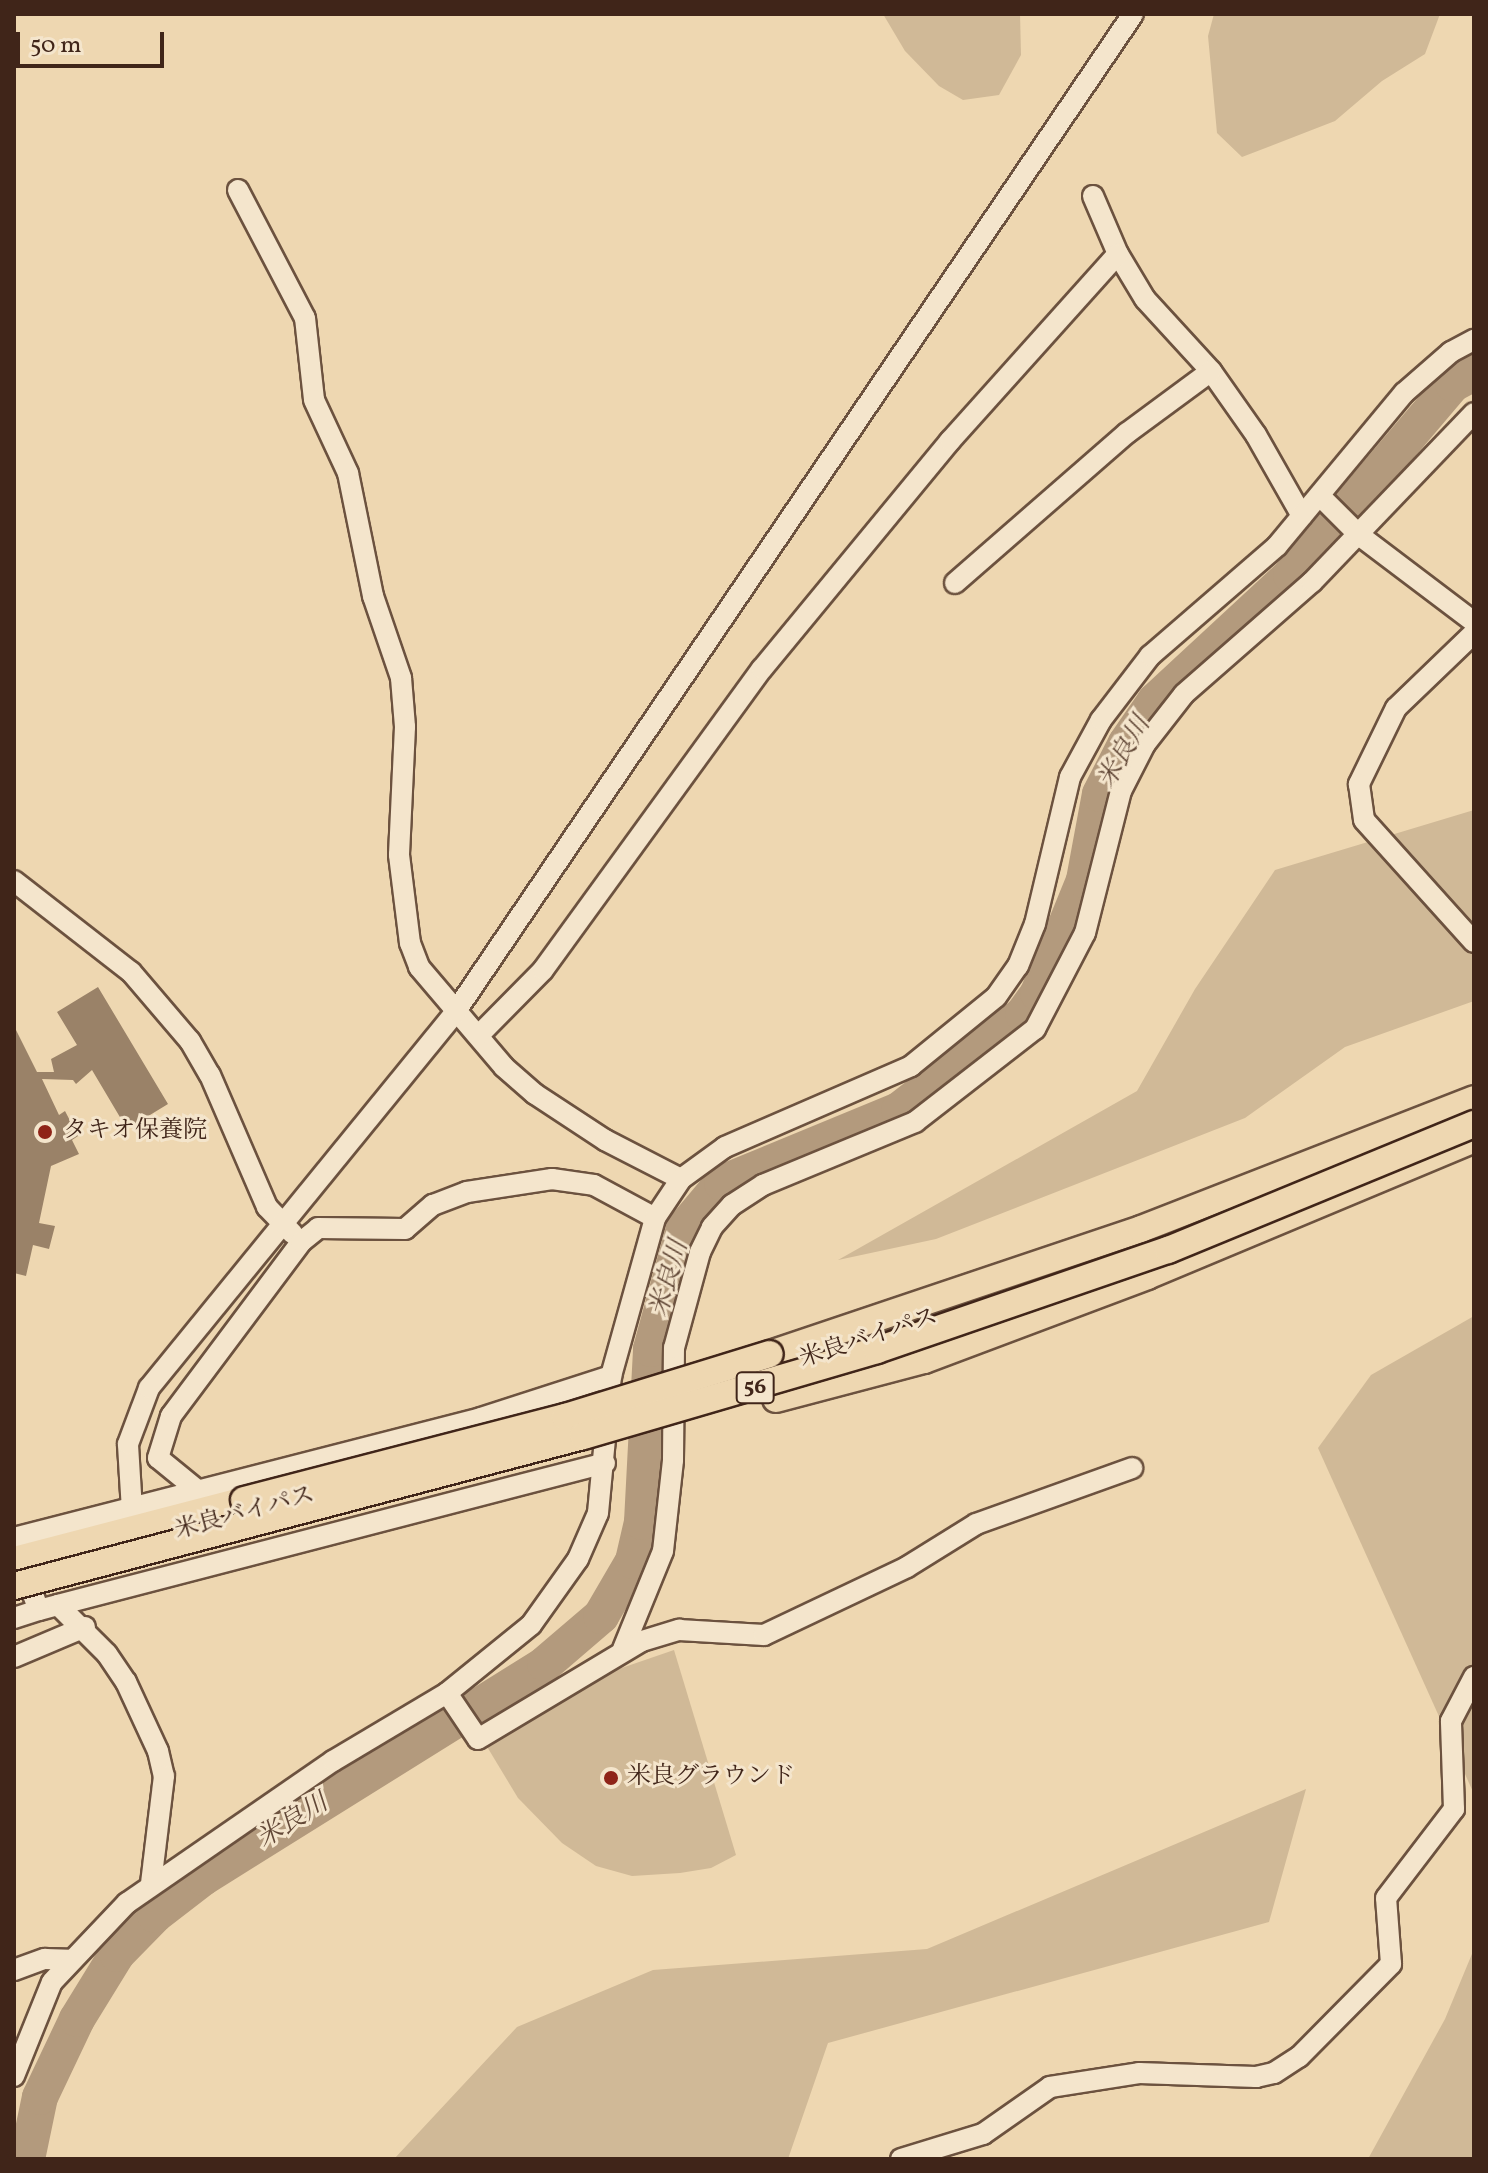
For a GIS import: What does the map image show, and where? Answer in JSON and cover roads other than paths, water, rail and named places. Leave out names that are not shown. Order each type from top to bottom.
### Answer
[{"type":"main road","points":[[14,1560],[130,1518],[244,1500],[565,1417],[770,1354],[1141,1229],[1474,1099]]},
{"type":"main road","name":"米良バイパス","points":[[29,1594],[789,1366],[1157,1240],[1474,1110]]},
{"type":"main road","name":"米良バイパス","points":[[29,1594],[877,1350],[1168,1250],[1474,1124]]},
{"type":"main road","points":[[29,1594],[138,1563],[924,1360],[1161,1271],[1474,1139]]},
{"type":"street","points":[[138,1563],[130,1518],[128,1444],[149,1388],[285,1226],[456,1011],[1133,14]]},
{"type":"street","points":[[238,190],[305,318],[314,400],[348,473],[373,596],[401,678],[405,727],[397,813],[410,943],[419,967],[504,1067],[567,1118],[681,1179]]},
{"type":"street","points":[[1093,196],[1118,254],[1145,299],[1211,371],[1264,447],[1302,516]]},
{"type":"street","points":[[479,1035],[543,970],[772,657],[950,441],[1118,254]]},
{"type":"street","points":[[14,2076],[52,1982],[69,1960],[151,1884],[383,1728],[450,1698],[531,1625],[557,1593],[598,1513],[611,1376],[655,1218],[681,1179],[725,1147],[911,1066],[996,997],[1018,966],[1035,924],[1070,777],[1101,720],[1150,656],[1248,573],[1302,516],[1325,500],[1404,393],[1451,352],[1474,340]]},
{"type":"street","points":[[955,583],[1115,443],[1211,371]]},
{"type":"street","points":[[623,1649],[663,1551],[673,1460],[674,1348],[700,1252],[712,1227],[732,1205],[763,1185],[843,1156],[915,1122],[1035,1029],[1085,933],[1121,791],[1145,744],[1184,694],[1240,649],[1474,413]]},
{"type":"street","points":[[1325,500],[1356,530],[1474,622]]},
{"type":"street","points":[[1474,633],[1396,708],[1359,784],[1364,820],[1474,942]]},
{"type":"street","points":[[14,881],[131,972],[190,1041],[210,1075],[267,1207],[301,1242]]},
{"type":"street","points":[[196,1489],[158,1458],[171,1416],[301,1242],[318,1228],[405,1229],[445,1200],[532,1179],[594,1185],[655,1218]]},
{"type":"street","points":[[14,1538],[130,1518],[196,1489],[481,1418],[611,1376]]},
{"type":"street","points":[[14,1618],[29,1594],[605,1463]]},
{"type":"street","points":[[450,1698],[478,1739],[623,1649],[679,1630],[764,1635],[907,1567],[976,1524],[1132,1468]]},
{"type":"street","points":[[29,1594],[85,1627],[126,1682],[158,1751],[164,1776],[151,1884]]},
{"type":"street","points":[[14,1657],[85,1627]]},
{"type":"street","points":[[901,2159],[983,2134],[1050,2087],[1139,2073],[1256,2077],[1274,2073],[1299,2057],[1391,1964],[1386,1898],[1454,1809],[1451,1721],[1474,1677]]},
{"type":"street","points":[[14,1970],[45,1959],[69,1960]]},
{"type":"waterway","name":"米良川","points":[[27,2159],[40,2097],[77,2019],[117,1954],[155,1915],[203,1878],[545,1664],[601,1616],[633,1561],[642,1522],[651,1349],[684,1228],[722,1183],[899,1110],[1023,1014],[1038,993],[1084,880],[1100,794],[1126,743],[1155,701],[1291,575],[1453,384],[1474,373]]},
{"type":"place","name":"タキオ保養院","points":[[45,1132]]},
{"type":"place","name":"米良グラウンド","points":[[611,1778]]}]
